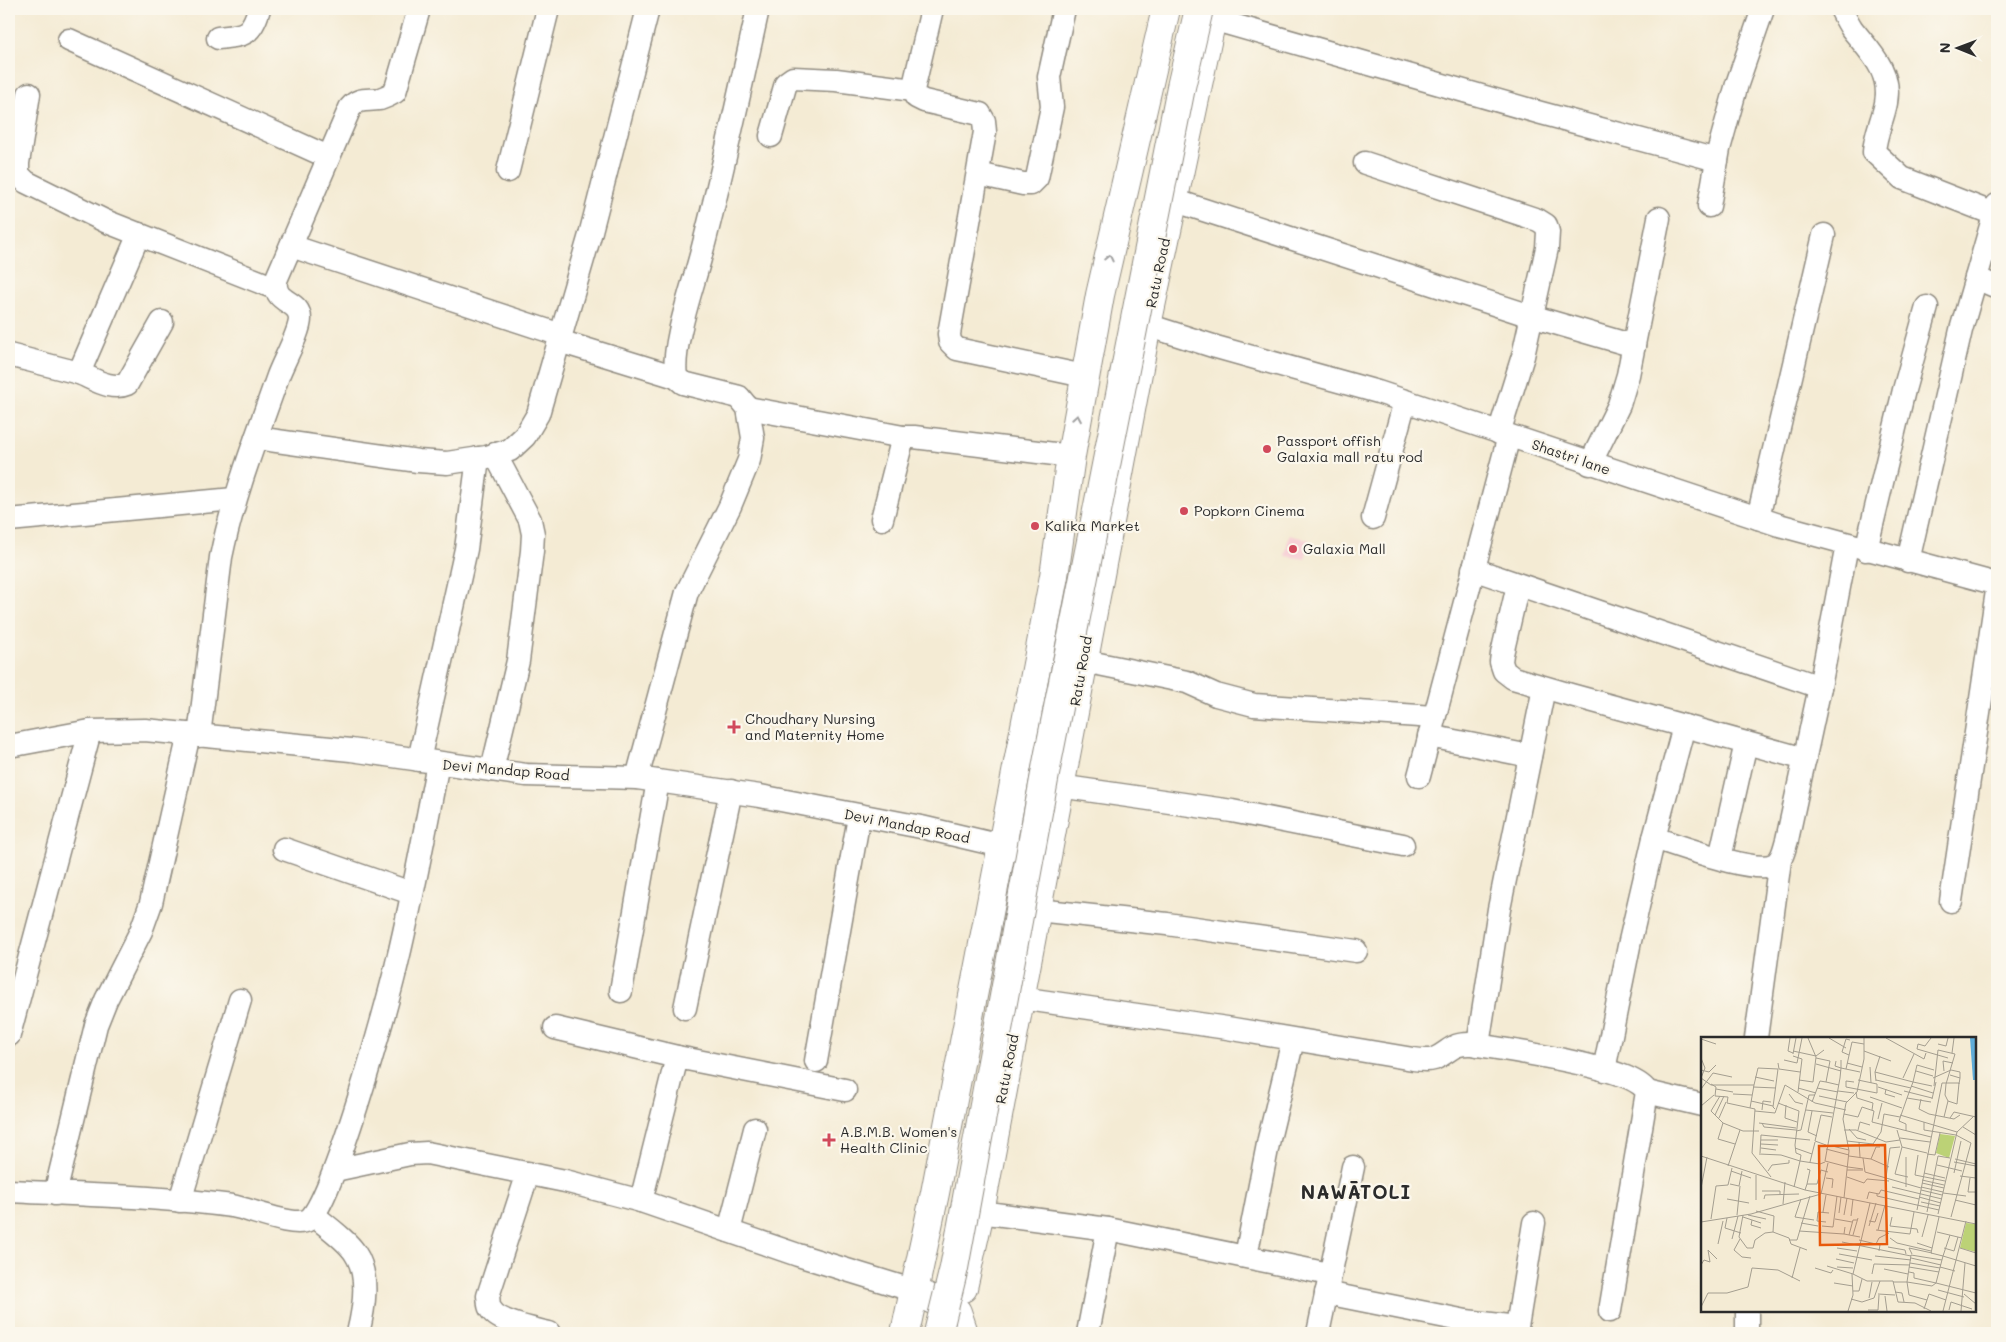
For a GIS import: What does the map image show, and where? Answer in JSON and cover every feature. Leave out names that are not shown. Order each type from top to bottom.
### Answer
[{"type":"main road","points":[[905,1333],[915,1292],[1054,576],[1084,376],[1100,295],[1166,9]]},
{"type":"main road","points":[[920,1333],[936,1265],[1059,608],[1161,94],[1181,9]]},
{"type":"main road","points":[[938,1333],[954,1268],[1050,748],[1181,88],[1208,12]]},
{"type":"main road","name":"Ratu Road","points":[[958,1326],[1059,786],[1208,12]]},
{"type":"main road","points":[[915,1292],[958,1326]]},
{"type":"street","points":[[218,38],[241,36],[249,32],[255,23],[259,9]]},
{"type":"street","points":[[55,1194],[96,1025],[106,1000],[141,931],[151,903],[194,735],[221,557],[234,499],[298,327],[300,318],[297,308],[278,295],[275,288],[276,280],[343,120],[354,102],[363,99],[378,99],[396,92],[419,9]]},
{"type":"street","points":[[508,171],[548,9]]},
{"type":"street","points":[[256,438],[418,461],[448,462],[487,457],[510,450],[525,436],[538,414],[590,235],[648,9]]},
{"type":"street","points":[[676,377],[675,368],[678,346],[703,249],[758,9]]},
{"type":"street","points":[[932,9],[913,90],[916,97],[924,101],[980,114],[984,121],[985,132],[949,334],[950,342],[957,349],[1084,376]]},
{"type":"street","points":[[978,174],[1022,184],[1031,184],[1037,178],[1052,107],[1049,77],[1064,9]]},
{"type":"street","points":[[1709,206],[1717,160],[1737,84],[1763,9]]},
{"type":"street","points":[[1841,9],[1851,27],[1876,57],[1884,72],[1887,86],[1886,102],[1874,152],[1902,178],[1996,209],[1962,330],[1908,561]]},
{"type":"street","points":[[1208,12],[1541,113],[1717,160]]},
{"type":"street","points":[[69,40],[328,157]]},
{"type":"street","points":[[771,136],[786,83],[793,78],[836,80],[913,90]]},
{"type":"street","points":[[29,94],[18,174],[26,182],[106,221],[275,288]]},
{"type":"street","points":[[1365,163],[1538,220],[1546,225],[1548,232],[1547,248],[1523,356],[1473,569],[1419,776]]},
{"type":"street","points":[[1173,200],[1531,316],[1634,346]]},
{"type":"street","points":[[1590,464],[1619,405],[1628,375],[1659,218]]},
{"type":"street","points":[[79,373],[139,234]]},
{"type":"street","points":[[1758,518],[1824,235]]},
{"type":"street","points":[[291,246],[676,377],[683,383],[739,397],[748,408],[753,438],[749,460],[730,506],[687,592],[648,779],[621,991]]},
{"type":"street","points":[[1976,278],[1997,287]]},
{"type":"street","points":[[1756,1037],[1780,860],[1787,840],[1820,687],[1856,547],[1927,307]]},
{"type":"street","points":[[9,355],[79,373],[119,388],[127,384],[162,322]]},
{"type":"street","name":"Shastri lane","points":[[1147,325],[1406,401],[1590,464],[1758,518],[1856,547],[1997,584]]},
{"type":"street","points":[[1373,518],[1406,401]]},
{"type":"street","points":[[748,408],[903,437],[1071,456]]},
{"type":"street","points":[[882,519],[903,437]]},
{"type":"street","points":[[9,1191],[180,1201],[242,1208],[294,1222],[306,1222],[315,1216],[335,1170],[352,1123],[397,964],[412,893],[429,762],[466,549],[487,457]]},
{"type":"street","points":[[487,457],[530,520],[532,534],[532,550],[518,660],[492,770]]},
{"type":"street","points":[[9,520],[234,499]]},
{"type":"street","points":[[1473,569],[1820,687]]},
{"type":"street","points":[[1518,585],[1502,654],[1504,671],[1513,678],[1804,759]]},
{"type":"street","points":[[1951,902],[1997,591]]},
{"type":"street","points":[[1084,661],[1187,682],[1216,695],[1254,704],[1432,727],[1530,756]]},
{"type":"street","points":[[1478,1045],[1499,909],[1544,688]]},
{"type":"street","points":[[1604,1070],[1630,941],[1654,838],[1684,726]]},
{"type":"street","name":"Devi Mandap Road","points":[[9,746],[90,731],[146,730],[352,750],[526,775],[648,779],[731,791],[1047,855]]},
{"type":"street","points":[[9,1034],[90,731]]},
{"type":"street","points":[[1720,858],[1746,743]]},
{"type":"street","points":[[1059,786],[1232,811],[1403,845]]},
{"type":"street","points":[[684,1008],[731,791]]},
{"type":"street","points":[[816,1061],[859,817]]},
{"type":"street","points":[[1654,838],[1739,864],[1773,865],[1780,860]]},
{"type":"street","points":[[284,849],[412,893]]},
{"type":"street","points":[[1037,910],[1167,924],[1356,951]]},
{"type":"street","points":[[1020,998],[1428,1060],[1461,1043],[1478,1045],[1576,1063],[1636,1080],[1644,1086],[1647,1092],[1610,1311]]},
{"type":"street","points":[[180,1201],[240,1000]]},
{"type":"street","points":[[556,1028],[676,1057],[845,1090]]},
{"type":"street","points":[[1246,1256],[1269,1139],[1293,1040]]},
{"type":"street","points":[[641,1201],[676,1057]]},
{"type":"street","points":[[1647,1092],[1701,1106]]},
{"type":"street","points":[[729,1231],[755,1129]]},
{"type":"street","points":[[335,1170],[410,1154],[427,1153],[528,1173],[641,1201],[915,1292]]},
{"type":"street","points":[[1318,1333],[1352,1167]]},
{"type":"street","points":[[528,1173],[488,1296],[490,1308],[495,1314],[509,1322],[536,1331]]},
{"type":"street","points":[[980,1212],[1108,1229],[1246,1256],[1327,1283],[1466,1321],[1517,1330],[1534,1223]]},
{"type":"street","points":[[315,1216],[355,1251],[362,1265],[363,1314],[358,1333]]},
{"type":"street","points":[[1088,1333],[1108,1229]]},
{"type":"street","points":[[1747,1312],[1747,1333]]},
{"type":"shaded area","points":[[1289,535],[1310,540],[1305,559],[1285,556]]},
{"type":"place","name":"Passport offish Galaxia mall ratu rod","points":[[1267,449]]},
{"type":"place","name":"Popkorn Cinema","points":[[1184,511]]},
{"type":"place","name":"Kalika Market","points":[[1035,526]]},
{"type":"place","name":"Galaxia Mall","points":[[1293,549]]},
{"type":"place","name":"Choudhary Nursing and Maternity Home","points":[[734,727]]},
{"type":"place","name":"A.B.M.B. Women's Health Clinic","points":[[829,1140]]},
{"type":"district","name":"NAWĀTOLI","points":[[1356,1192]]}]
